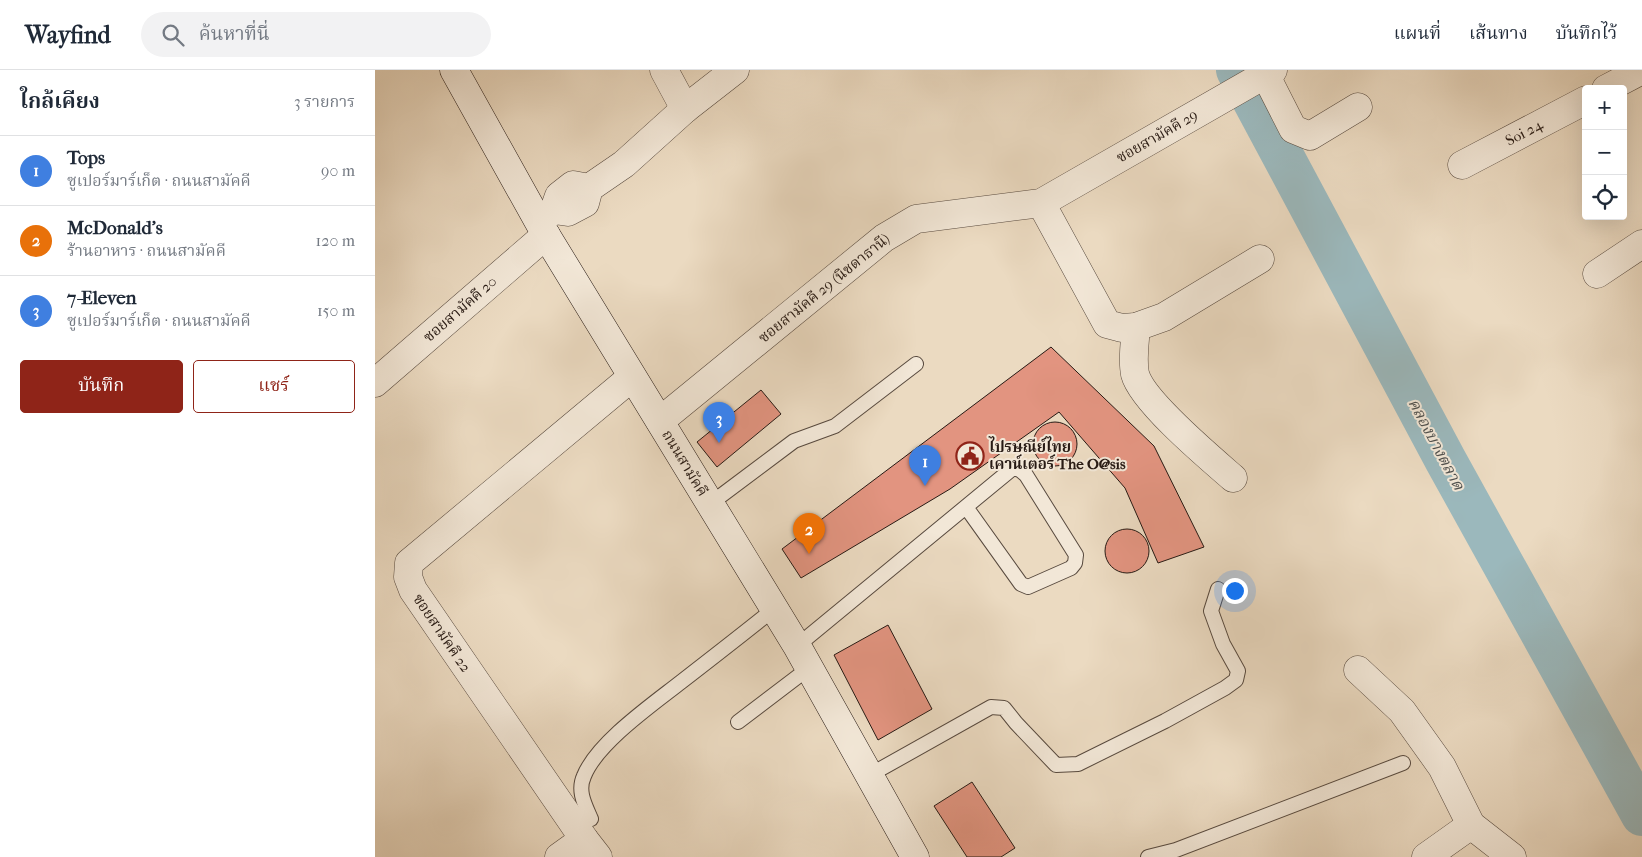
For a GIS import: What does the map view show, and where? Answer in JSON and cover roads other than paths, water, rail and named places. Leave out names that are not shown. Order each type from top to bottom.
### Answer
[{"type":"street","name":"ถนนสามัคคี","points":[[454,70],[546,222],[632,377],[803,657],[915,857]]},
{"type":"street","points":[[664,70],[685,108]]},
{"type":"street","points":[[546,222],[585,202],[589,188],[624,164],[685,108],[735,70]]},
{"type":"street","points":[[1614,85],[1642,70]]},
{"type":"street","points":[[1265,74],[1293,129],[1301,134],[1310,136],[1358,108]]},
{"type":"street","name":"ซอยสามัคคี 29","points":[[1041,203],[1265,74]]},
{"type":"street","name":"Soi 24","points":[[1462,165],[1582,102]]},
{"type":"street","points":[[1041,203],[1107,324],[1122,328],[1136,327],[1164,317],[1260,259]]},
{"type":"street","name":"ซอยสามัคคี 29 (นิชดาธานี)","points":[[660,421],[884,238],[916,220],[1041,203]]},
{"type":"street","name":"ซอยสามัคคี 20","points":[[375,383],[546,222]]},
{"type":"street","points":[[1597,274],[1642,244]]},
{"type":"street","points":[[1136,327],[1135,376],[1146,393],[1184,434],[1233,478]]},
{"type":"street","name":"ซอยสามัคคี 22","points":[[591,838],[413,590],[409,578],[409,563],[632,377]]},
{"type":"street","points":[[1359,670],[1402,711],[1442,767],[1471,825],[1512,857]]},
{"type":"street","points":[[1426,857],[1471,825]]},
{"type":"street","points":[[559,857],[591,838]]},
{"type":"lane","points":[[710,504],[794,441],[835,426],[916,364]]},
{"type":"lane","points":[[738,722],[803,657],[966,507],[1013,468],[1020,470],[1026,475],[1075,555],[1075,563],[1071,568],[1028,587],[1021,584],[966,507]]},
{"type":"lane","points":[[868,776],[991,707],[1005,708],[1016,723],[1056,765],[1078,764],[1165,721],[1236,680],[1238,671],[1223,644],[1211,611],[1218,589]]},
{"type":"lane","points":[[591,838],[581,793],[583,776],[595,758],[617,734],[645,710],[775,610]]},
{"type":"lane","points":[[1148,857],[1176,850],[1403,762]]},
{"type":"waterway","name":"คลองบางตลาด","points":[[1237,70],[1446,461],[1642,815]]},
{"type":"place","name":"7-Eleven","points":[[719,443]]},
{"type":"place","name":"ไปรษณีย์ไทย เคาน์เตอร์ The O@sis","points":[[970,456]]},
{"type":"place","name":"Tops","points":[[925,486]]},
{"type":"place","name":"McDonald's","points":[[809,554]]}]
